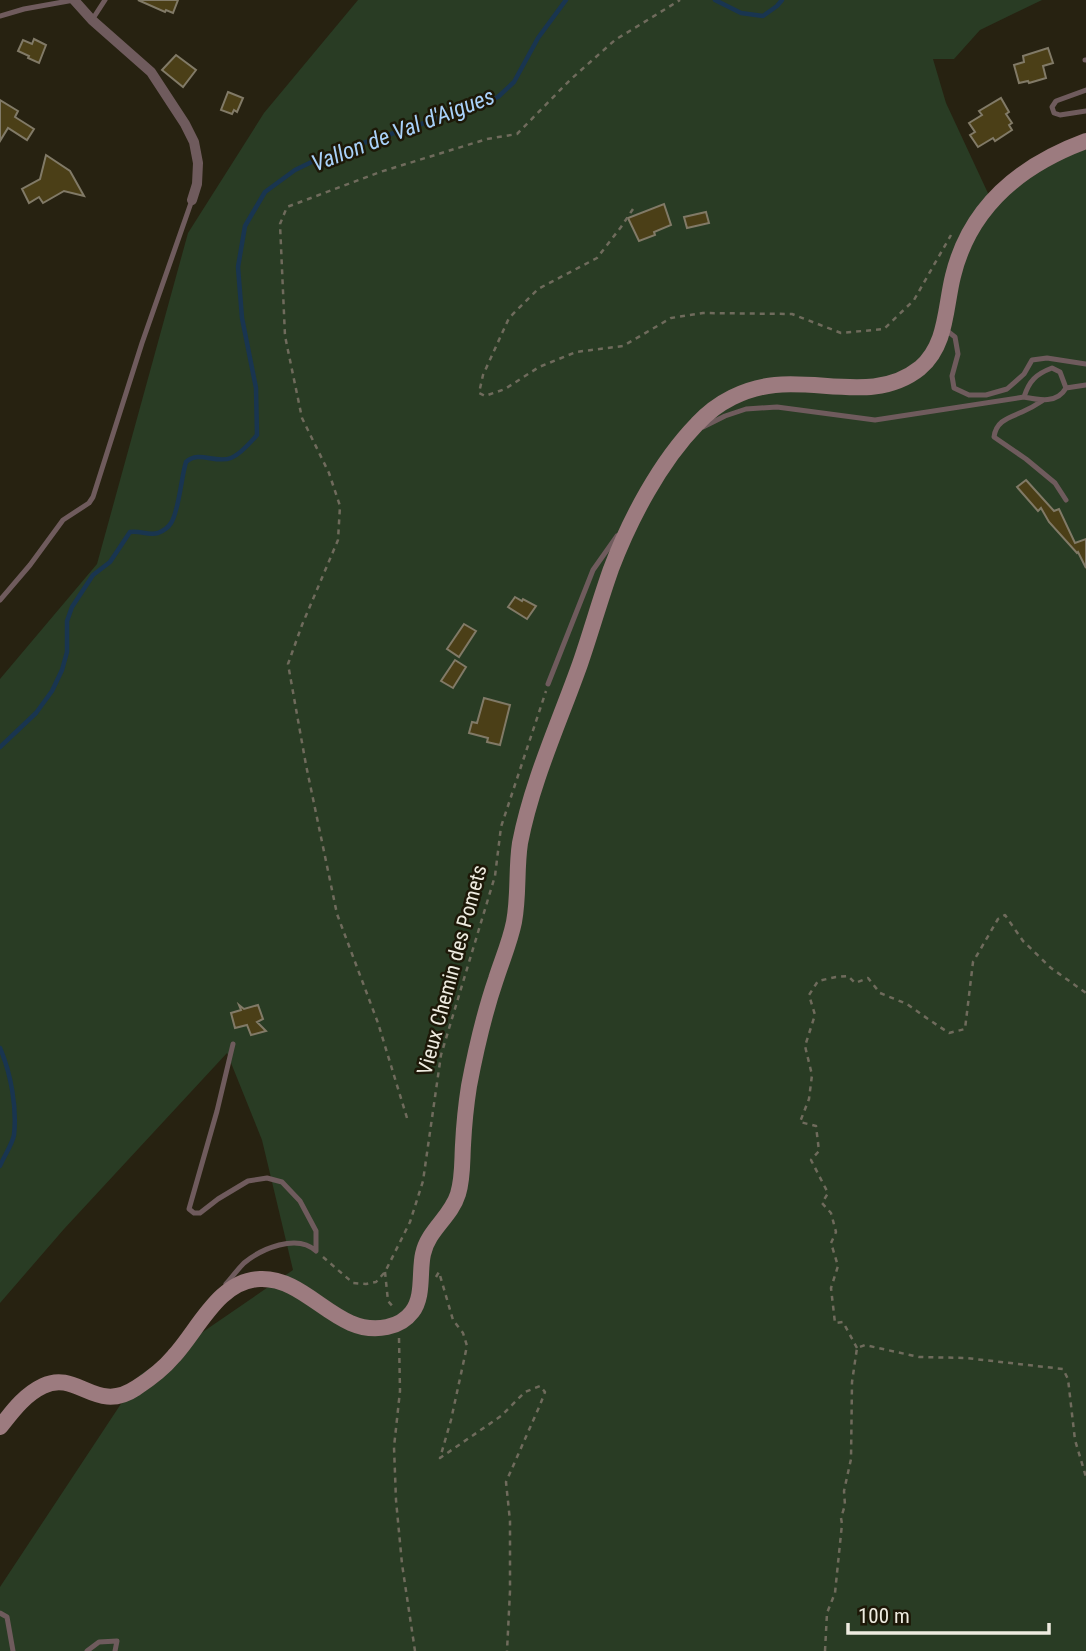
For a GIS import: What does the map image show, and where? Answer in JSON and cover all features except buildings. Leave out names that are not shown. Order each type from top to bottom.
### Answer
[{"type":"street","points":[[74,0],[92,20],[150,72],[191,134],[199,169],[192,200]]},
{"type":"street","points":[[1,1426],[24,1399],[48,1384],[63,1382],[105,1397],[121,1396],[130,1392],[173,1358],[215,1304],[237,1284],[246,1281],[263,1279],[292,1286],[356,1325],[379,1328],[400,1322],[412,1312],[418,1302],[422,1259],[427,1241],[454,1204],[460,1188],[468,1092],[480,1033],[514,923],[519,851],[541,767],[582,659],[613,563],[644,499],[662,468],[696,424],[725,401],[741,393],[759,387],[791,384],[872,388],[895,382],[916,372],[928,361],[936,348],[943,328],[953,274],[979,216],[999,193],[1026,169],[1086,141]]},
{"type":"lane","points":[[0,16],[74,0]]},
{"type":"lane","points":[[92,20],[105,0]]},
{"type":"lane","points":[[1086,90],[1056,101],[1052,107],[1054,113],[1060,115],[1086,111]]},
{"type":"lane","points":[[0,600],[63,520],[89,503],[93,497],[192,200]]},
{"type":"lane","points":[[943,328],[955,337],[958,354],[952,376],[954,388],[969,395],[986,395],[1007,389],[1024,374],[1032,360],[1047,358],[1086,364]]},
{"type":"lane","points":[[1024,397],[1032,378],[1052,368],[1060,372],[1066,388]]},
{"type":"lane","points":[[1066,388],[1086,385]]},
{"type":"lane","points":[[1066,388],[1057,398],[1042,401],[1004,418],[995,429],[994,437],[1055,483],[1066,500]]},
{"type":"lane","points":[[687,436],[725,416],[746,409],[777,407],[875,420],[1024,397],[1042,401]]},
{"type":"lane","points":[[548,684],[593,570],[644,499]]},
{"type":"lane","points":[[233,1044],[189,1209],[200,1213],[248,1181],[267,1178],[282,1182],[300,1201],[316,1231],[316,1251]]},
{"type":"lane","points":[[197,1324],[221,1290],[245,1263],[270,1247],[296,1243],[312,1247],[316,1251]]},
{"type":"lane","points":[[0,1613],[7,1617],[13,1651]]},
{"type":"lane","points":[[86,1651],[99,1642],[117,1641],[115,1651]]},
{"type":"path","points":[[407,1118],[378,1023],[337,914],[288,664],[338,540],[340,506],[329,473],[302,418],[285,336],[280,224],[287,207],[380,172],[487,139],[517,134],[570,80],[615,40],[680,0]]},
{"type":"path","points":[[633,209],[597,258],[538,289],[509,318],[483,375],[479,393],[485,396],[505,389],[539,367],[576,352],[624,346],[671,318],[703,313],[792,314],[841,333],[884,329],[914,300],[956,229]]},
{"type":"path","name":"Vieux Chemin des Pomets","points":[[385,1272],[410,1222],[424,1181],[441,1055],[492,887],[501,827],[548,684]]},
{"type":"path","points":[[825,1651],[827,1613],[835,1593],[841,1518],[845,1505],[844,1491],[851,1459],[852,1382],[857,1348],[843,1322],[835,1323],[831,1288],[838,1266],[831,1243],[836,1232],[831,1213],[822,1203],[828,1193],[811,1160],[819,1151],[816,1126],[800,1122],[809,1098],[812,1075],[805,1046],[814,1014],[809,995],[818,981],[848,976],[855,983],[868,978],[880,993],[907,1004],[950,1032],[965,1029],[973,962],[998,919],[1004,915],[1023,941],[1051,968],[1086,993]]},
{"type":"path","points":[[316,1251],[353,1283],[376,1282],[385,1272]]},
{"type":"path","points":[[385,1272],[388,1301],[400,1322],[400,1391],[394,1447],[396,1500],[415,1651]]},
{"type":"path","points":[[434,1281],[439,1272],[453,1320],[463,1333],[467,1346],[440,1458],[501,1416],[526,1392],[540,1386],[545,1392],[506,1482],[510,1521],[508,1651]]},
{"type":"path","points":[[857,1348],[865,1345],[919,1357],[966,1358],[1063,1369],[1068,1379],[1074,1440],[1086,1477]]},
{"type":"green space","points":[[358,0],[1042,0],[980,30],[954,59],[933,59],[946,103],[993,204],[1019,179],[1086,146],[1086,1651],[0,1651],[0,1587],[140,1375],[293,1270],[262,1140],[227,1053],[64,1229],[0,1303],[0,679],[97,564],[188,233],[264,113]]},
{"type":"waterway","name":"Vallon de Val d'Aigues","points":[[0,747],[36,713],[52,691],[67,652],[67,621],[72,607],[93,575],[110,562],[130,532],[158,533],[171,523],[186,462],[196,457],[231,458],[257,435],[256,388],[242,318],[238,267],[245,226],[265,192],[295,170],[324,156],[498,97],[514,82],[538,38],[566,0]]},
{"type":"waterway","name":"Vallon de Val d'Aigues","points":[[715,0],[741,13],[763,16],[782,0]]},
{"type":"waterway","name":"Vallon de Val d'Aigues","points":[[0,1048],[15,1113],[13,1139],[0,1166]]}]
